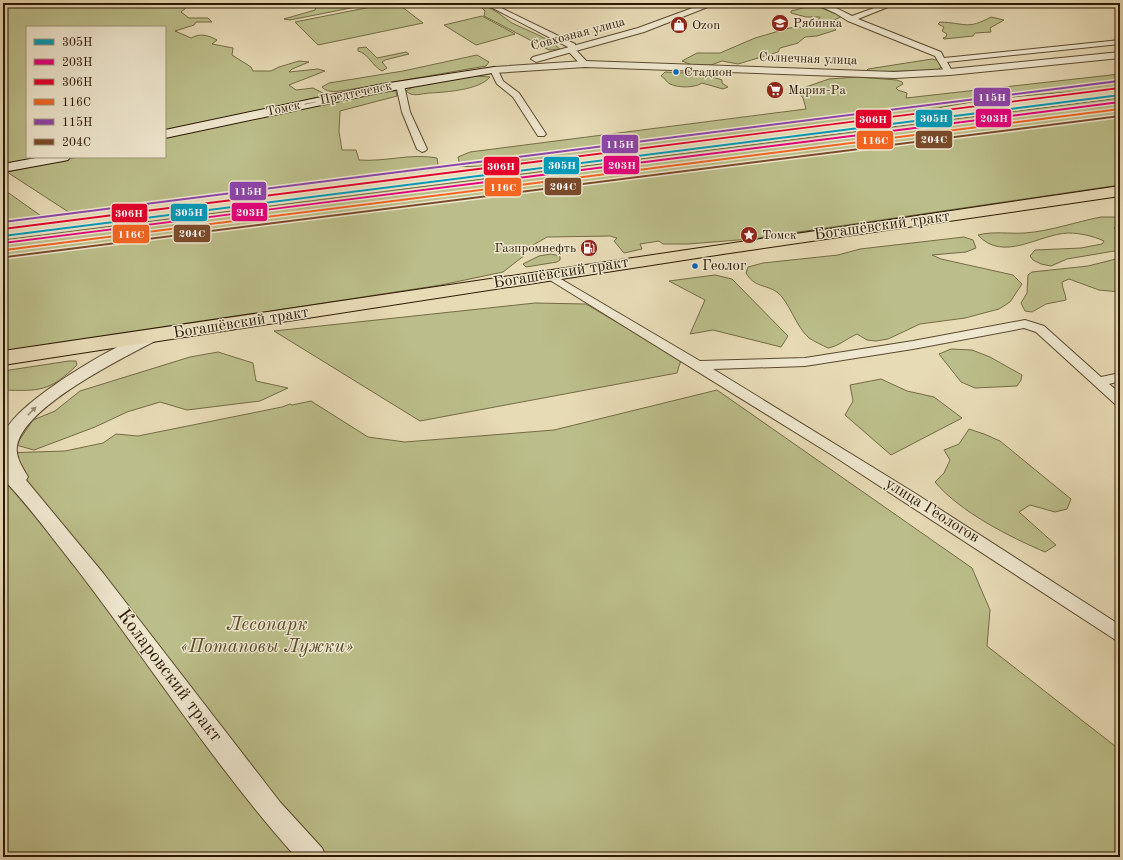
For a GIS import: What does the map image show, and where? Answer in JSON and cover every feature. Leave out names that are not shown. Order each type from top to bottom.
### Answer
[{"type":"main road","name":"Томск — Предтеченск","points":[[166,134],[329,98],[494,70]]},
{"type":"main road","points":[[3,168],[58,158]]},
{"type":"main road","name":"Богашёвский тракт","points":[[3,358],[106,351],[152,337],[550,275],[1120,191]]},
{"type":"street","points":[[486,3],[524,24],[572,46],[572,50],[585,64]]},
{"type":"street","name":"Совхозная улица","points":[[494,70],[641,30],[714,3]]},
{"type":"street","points":[[816,3],[838,11],[851,19],[938,54],[943,60],[945,67],[950,72]]},
{"type":"street","points":[[851,19],[895,3]]},
{"type":"street","points":[[943,60],[1120,42]]},
{"type":"street","name":"Солнечная улица","points":[[494,70],[585,64],[868,74],[950,72],[1120,55]]},
{"type":"street","points":[[494,70],[500,82],[516,95],[540,134]]},
{"type":"street","points":[[400,85],[406,112],[422,149]]},
{"type":"street","name":"улица Геологов","points":[[550,275],[743,391],[988,546],[1120,634]]},
{"type":"street","points":[[699,365],[805,362],[913,345],[1014,324],[1025,324],[1040,329],[1120,402]]},
{"type":"street","points":[[3,442],[48,396],[106,351]]},
{"type":"street","points":[[1099,382],[1120,377]]},
{"type":"street","points":[[16,429],[8,444],[8,457],[28,493]]},
{"type":"street","points":[[3,468],[28,493]]},
{"type":"street","name":"Коларовский тракт","points":[[28,493],[106,592],[270,811],[313,857]]},
{"type":"green space","points":[[3,3],[143,3],[149,7],[184,4],[187,7],[181,12],[189,18],[208,18],[212,22],[196,22],[194,25],[175,31],[191,38],[201,35],[207,36],[217,40],[212,44],[233,48],[232,55],[251,67],[253,71],[271,71],[299,61],[309,62],[292,69],[289,72],[318,69],[325,71],[289,85],[296,90],[313,88],[327,95],[166,133],[166,26],[26,26],[26,158],[46,158],[3,166]]},
{"type":"green space","points":[[345,3],[376,3],[290,20],[284,19],[315,10],[316,7],[333,7]]},
{"type":"green space","points":[[397,3],[423,23],[318,45],[295,22]]},
{"type":"green space","points":[[814,5],[842,16],[829,23],[836,30],[817,36],[805,37],[798,43],[780,48],[778,52],[738,64],[722,61],[711,65],[692,65],[682,61],[697,53],[720,53],[755,38],[789,28],[814,26],[820,17],[806,17],[791,13],[791,11]]},
{"type":"green space","points":[[485,6],[512,23],[537,34],[560,49],[549,50],[484,16],[485,11],[481,7]]},
{"type":"green space","points":[[482,16],[515,34],[476,45],[444,25]]},
{"type":"green space","points":[[991,17],[1004,20],[990,28],[991,32],[975,33],[973,36],[944,39],[943,38],[946,37],[947,34],[942,31],[944,27],[938,24],[940,22],[971,25]]},
{"type":"green space","points":[[366,47],[377,58],[406,52],[409,54],[385,60],[382,62],[387,68],[382,71],[365,55],[358,51],[358,48]]},
{"type":"green space","points":[[477,55],[489,62],[486,66],[333,92],[327,91],[322,87],[329,83],[403,71]]},
{"type":"green space","points":[[932,59],[940,61],[941,67],[938,70],[865,72],[868,69]]},
{"type":"green space","points":[[665,72],[704,74],[722,80],[722,83],[728,87],[723,89],[702,83],[691,87],[673,85],[661,76]]},
{"type":"green space","points":[[1120,74],[1120,88],[1038,94],[984,100],[957,104],[904,116],[474,167],[460,166],[458,157],[470,152],[806,109],[803,98],[797,90],[829,79],[856,77],[897,80],[903,84],[896,88],[907,93],[906,98]]},
{"type":"green space","points":[[477,76],[490,77],[478,85],[462,90],[415,95],[406,91],[419,85]]},
{"type":"green space","points":[[386,91],[396,91],[397,96],[340,111],[339,132],[342,150],[356,150],[359,160],[379,160],[418,156],[437,158],[438,165],[428,170],[70,213],[7,172],[73,158],[166,158],[166,138]]},
{"type":"green space","points":[[1120,98],[1120,185],[751,239],[688,244],[663,244],[659,241],[640,244],[642,249],[624,253],[614,241],[617,238],[610,236],[547,237],[521,252],[525,255],[503,272],[441,285],[3,352],[3,240]]},
{"type":"green space","points":[[3,189],[44,218],[3,223]]},
{"type":"green space","points":[[1101,217],[1120,217],[1120,226],[1114,228],[1120,234],[1120,250],[1067,259],[1051,266],[1041,264],[1033,260],[1030,256],[1035,250],[1081,248],[1102,244],[1104,241],[1086,235],[1068,233],[1022,245],[999,247],[988,243],[978,235],[990,233],[1035,232]]},
{"type":"green space","points":[[964,237],[973,240],[976,248],[966,252],[932,255],[941,259],[1013,275],[1022,284],[1010,302],[999,309],[965,318],[920,324],[888,339],[876,341],[867,340],[857,334],[828,348],[816,342],[804,333],[785,301],[777,292],[753,281],[746,273],[748,267],[763,263],[838,255],[860,249]]},
{"type":"green space","points":[[551,254],[560,256],[560,260],[557,262],[526,267],[523,264],[539,256]]},
{"type":"green space","points":[[1120,258],[1120,292],[1099,290],[1069,279],[1062,282],[1066,300],[1046,304],[1032,312],[1025,311],[1021,303],[1027,293],[1028,275],[1032,272],[1088,266]]},
{"type":"green space","points":[[715,275],[732,279],[788,336],[781,347],[713,330],[690,334],[705,300],[669,281]]},
{"type":"green space","points":[[535,303],[586,304],[681,360],[677,373],[420,421],[274,331]]},
{"type":"green space","points":[[951,349],[972,350],[990,357],[1022,375],[1021,380],[1017,386],[975,388],[961,382],[939,354]]},
{"type":"green space","points":[[218,352],[253,363],[256,381],[288,388],[260,401],[187,410],[160,402],[127,412],[95,427],[34,450],[16,445],[33,420],[55,411],[80,391],[190,357]]},
{"type":"green space","points":[[76,361],[77,365],[51,385],[35,390],[3,390],[3,371]]},
{"type":"green space","points":[[881,379],[907,391],[934,397],[962,418],[891,455],[845,415],[853,401],[850,385]]},
{"type":"green space","name":"Лесопарк «Потаповы Лужки»","points":[[717,390],[972,568],[990,610],[987,646],[1120,750],[1120,857],[3,857],[3,453],[65,451],[103,443],[116,434],[138,436],[282,407],[290,404],[292,405],[311,401],[368,437],[405,442],[554,430]]},
{"type":"green space","points":[[969,429],[1000,441],[1071,499],[1067,509],[1055,512],[1030,505],[1019,512],[1056,545],[1045,552],[1001,531],[986,523],[958,503],[945,493],[935,482],[944,473],[950,460],[944,450],[959,444]]},
{"type":"transit line","name":"115Н","points":[[3,222],[1118,81]]},
{"type":"transit line","name":"306Н","points":[[3,229],[1119,88]]},
{"type":"transit line","name":"305Н","points":[[3,236],[1120,95]]},
{"type":"transit line","name":"203Н","points":[[4,243],[1120,102]]},
{"type":"transit line","name":"116С","points":[[5,250],[1120,109]]},
{"type":"transit line","name":"204С","points":[[6,257],[1120,116]]},
{"type":"place","name":"Рябинка","points":[[780,23]]},
{"type":"place","name":"Ozon","points":[[679,25]]},
{"type":"place","name":"Стадион","points":[[676,72]]},
{"type":"place","name":"Мария-Ра","points":[[775,90]]},
{"type":"place","name":"Томск","points":[[749,235]]},
{"type":"place","name":"Газпромнефть","points":[[589,248]]},
{"type":"place","name":"Геолог","points":[[695,266]]}]
